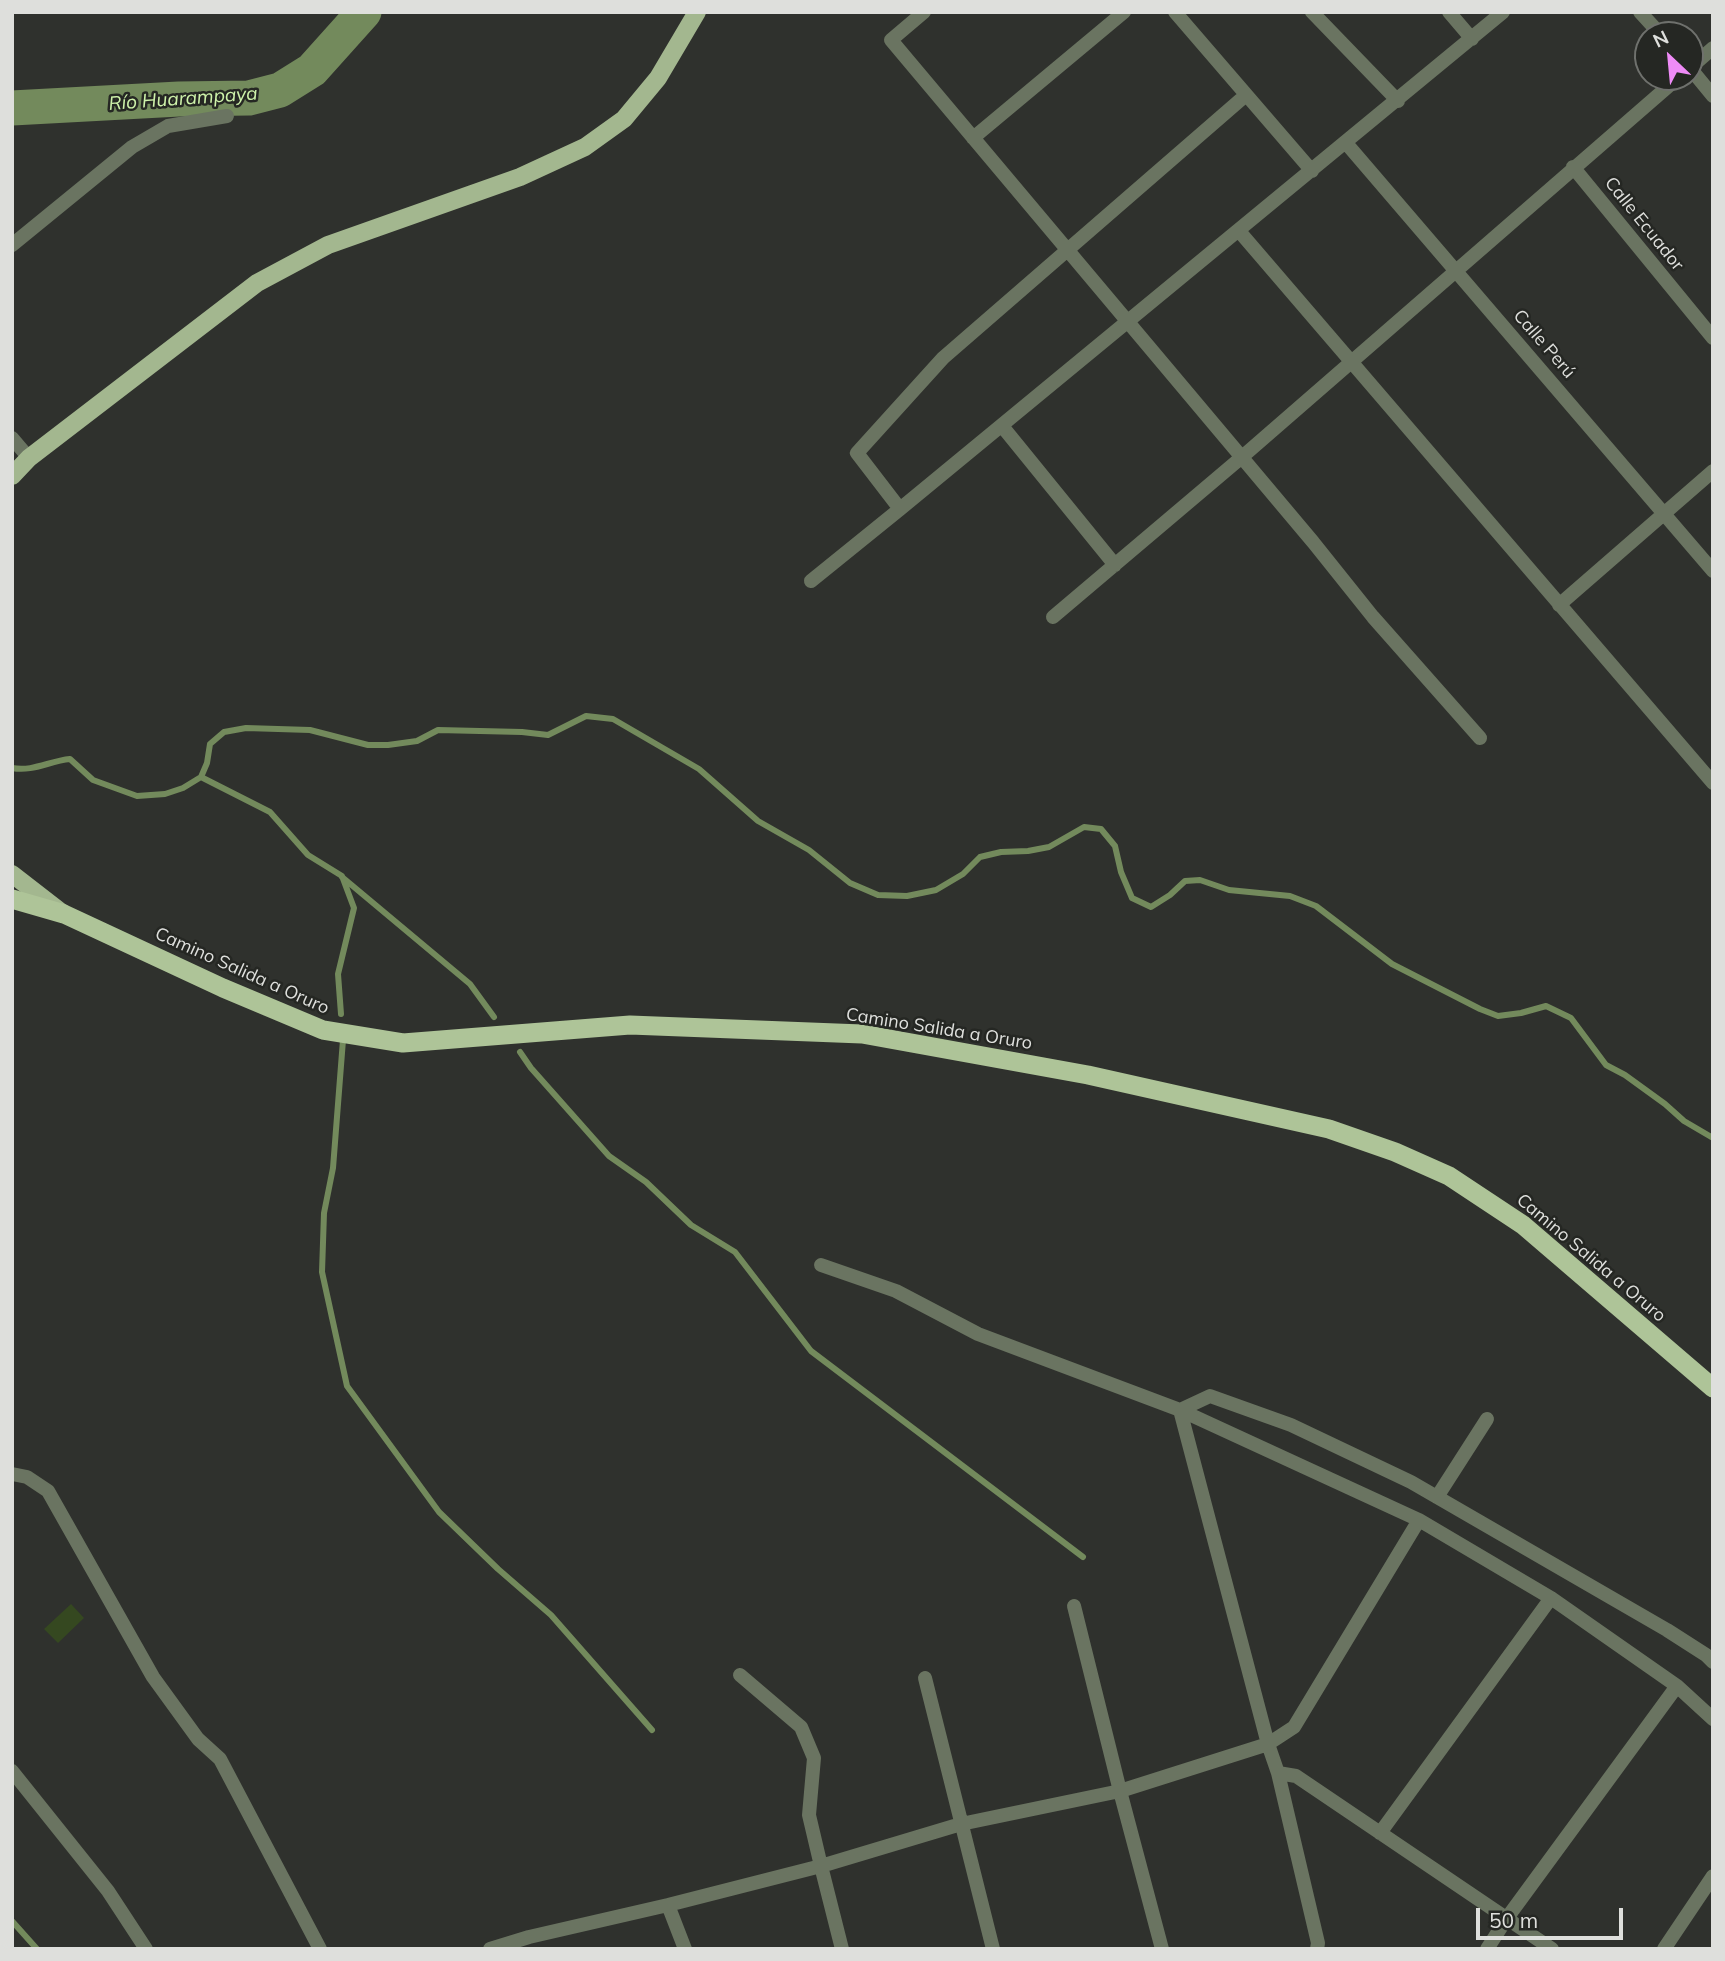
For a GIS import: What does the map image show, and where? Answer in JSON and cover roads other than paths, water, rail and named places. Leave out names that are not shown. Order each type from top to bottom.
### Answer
[{"type":"highway","name":"Camino Salida a Oruro","points":[[12,899],[64,914],[223,988],[323,1030],[403,1043],[631,1025],[862,1034],[1088,1075],[1329,1129],[1395,1152],[1449,1175],[1523,1225],[1713,1388]]},
{"type":"main road","points":[[12,477],[29,458],[257,283],[328,245],[520,177],[585,147],[624,119],[650,88],[697,12]]},
{"type":"main road","points":[[12,874],[64,914]]},
{"type":"street","points":[[924,12],[891,40],[1373,617],[1480,738]]},
{"type":"street","points":[[973,138],[1124,12]]},
{"type":"street","points":[[1175,12],[1312,171]]},
{"type":"street","points":[[1312,12],[1398,100]]},
{"type":"street","points":[[1449,12],[1472,39]]},
{"type":"street","points":[[811,580],[1503,12]]},
{"type":"street","points":[[1053,617],[1242,457],[1663,91]]},
{"type":"street","points":[[900,509],[857,453],[943,358],[1246,95]]},
{"type":"street","points":[[12,245],[132,147],[168,126],[227,116]]},
{"type":"street","name":"Calle Perú","points":[[1346,143],[1713,571]]},
{"type":"street","name":"Calle Ecuador","points":[[1573,168],[1713,338]]},
{"type":"street","points":[[1239,231],[1713,783]]},
{"type":"street","points":[[1002,425],[1115,565]]},
{"type":"street","points":[[12,438],[29,458]]},
{"type":"street","points":[[1559,605],[1713,471]]},
{"type":"street","points":[[821,1265],[896,1291],[978,1334],[1180,1410],[1419,1520],[1551,1598],[1677,1686],[1713,1719]]},
{"type":"street","points":[[1180,1410],[1210,1396],[1291,1425],[1411,1482],[1667,1630],[1713,1662]]},
{"type":"street","points":[[1180,1410],[1278,1773],[1318,1943],[1317,1949]]},
{"type":"street","points":[[1437,1497],[1487,1419]]},
{"type":"street","points":[[12,1474],[27,1478],[48,1491],[153,1677],[198,1739],[220,1759],[320,1949]]},
{"type":"street","points":[[490,1949],[520,1944],[821,1866],[961,1824],[1120,1791],[1268,1744],[1294,1727],[1419,1520]]},
{"type":"street","points":[[1380,1833],[1551,1598]]},
{"type":"street","points":[[1074,1606],[1162,1949]]},
{"type":"street","points":[[740,1675],[801,1727],[814,1758],[809,1815],[842,1949]]},
{"type":"street","points":[[925,1678],[993,1949]]},
{"type":"street","points":[[1487,1949],[1677,1686]]},
{"type":"street","points":[[12,1771],[108,1891],[146,1949]]},
{"type":"street","points":[[1278,1773],[1296,1776],[1552,1949]]},
{"type":"street","points":[[1664,1949],[1713,1876]]},
{"type":"street","points":[[668,1905],[685,1949]]},
{"type":"waterway","name":"Río Huarampaya","points":[[12,108],[249,98],[280,90],[312,70],[364,12]]},
{"type":"waterway","points":[[12,768],[27,769],[70,759],[93,780],[137,796],[165,794],[183,788],[201,777],[207,763],[210,744],[224,732],[246,728],[310,730],[368,745],[388,745],[417,741],[438,730],[548,735],[586,716],[613,719],[699,769],[758,821],[809,850],[850,883],[878,895],[907,896],[936,890],[963,874],[980,857],[1049,847],[1084,827],[1101,829],[1115,846],[1121,872],[1132,898],[1151,907],[1185,881],[1200,880],[1229,890],[1290,896],[1316,906],[1392,964],[1480,1009],[1498,1016],[1546,1006],[1571,1018],[1606,1065],[1625,1075],[1684,1121],[1713,1138]]},
{"type":"waterway","points":[[201,777],[270,812],[308,855],[342,876],[354,908],[338,974],[341,1014]]},
{"type":"waterway","points":[[342,877],[470,984],[494,1017]]},
{"type":"waterway","points":[[343,1040],[333,1168],[324,1213],[322,1272],[347,1386],[439,1512],[551,1615],[652,1730]]},
{"type":"waterway","points":[[520,1052],[609,1156],[646,1182],[691,1225],[735,1252],[811,1351],[1083,1557]]},
{"type":"waterway","points":[[12,1921],[37,1949]]}]
